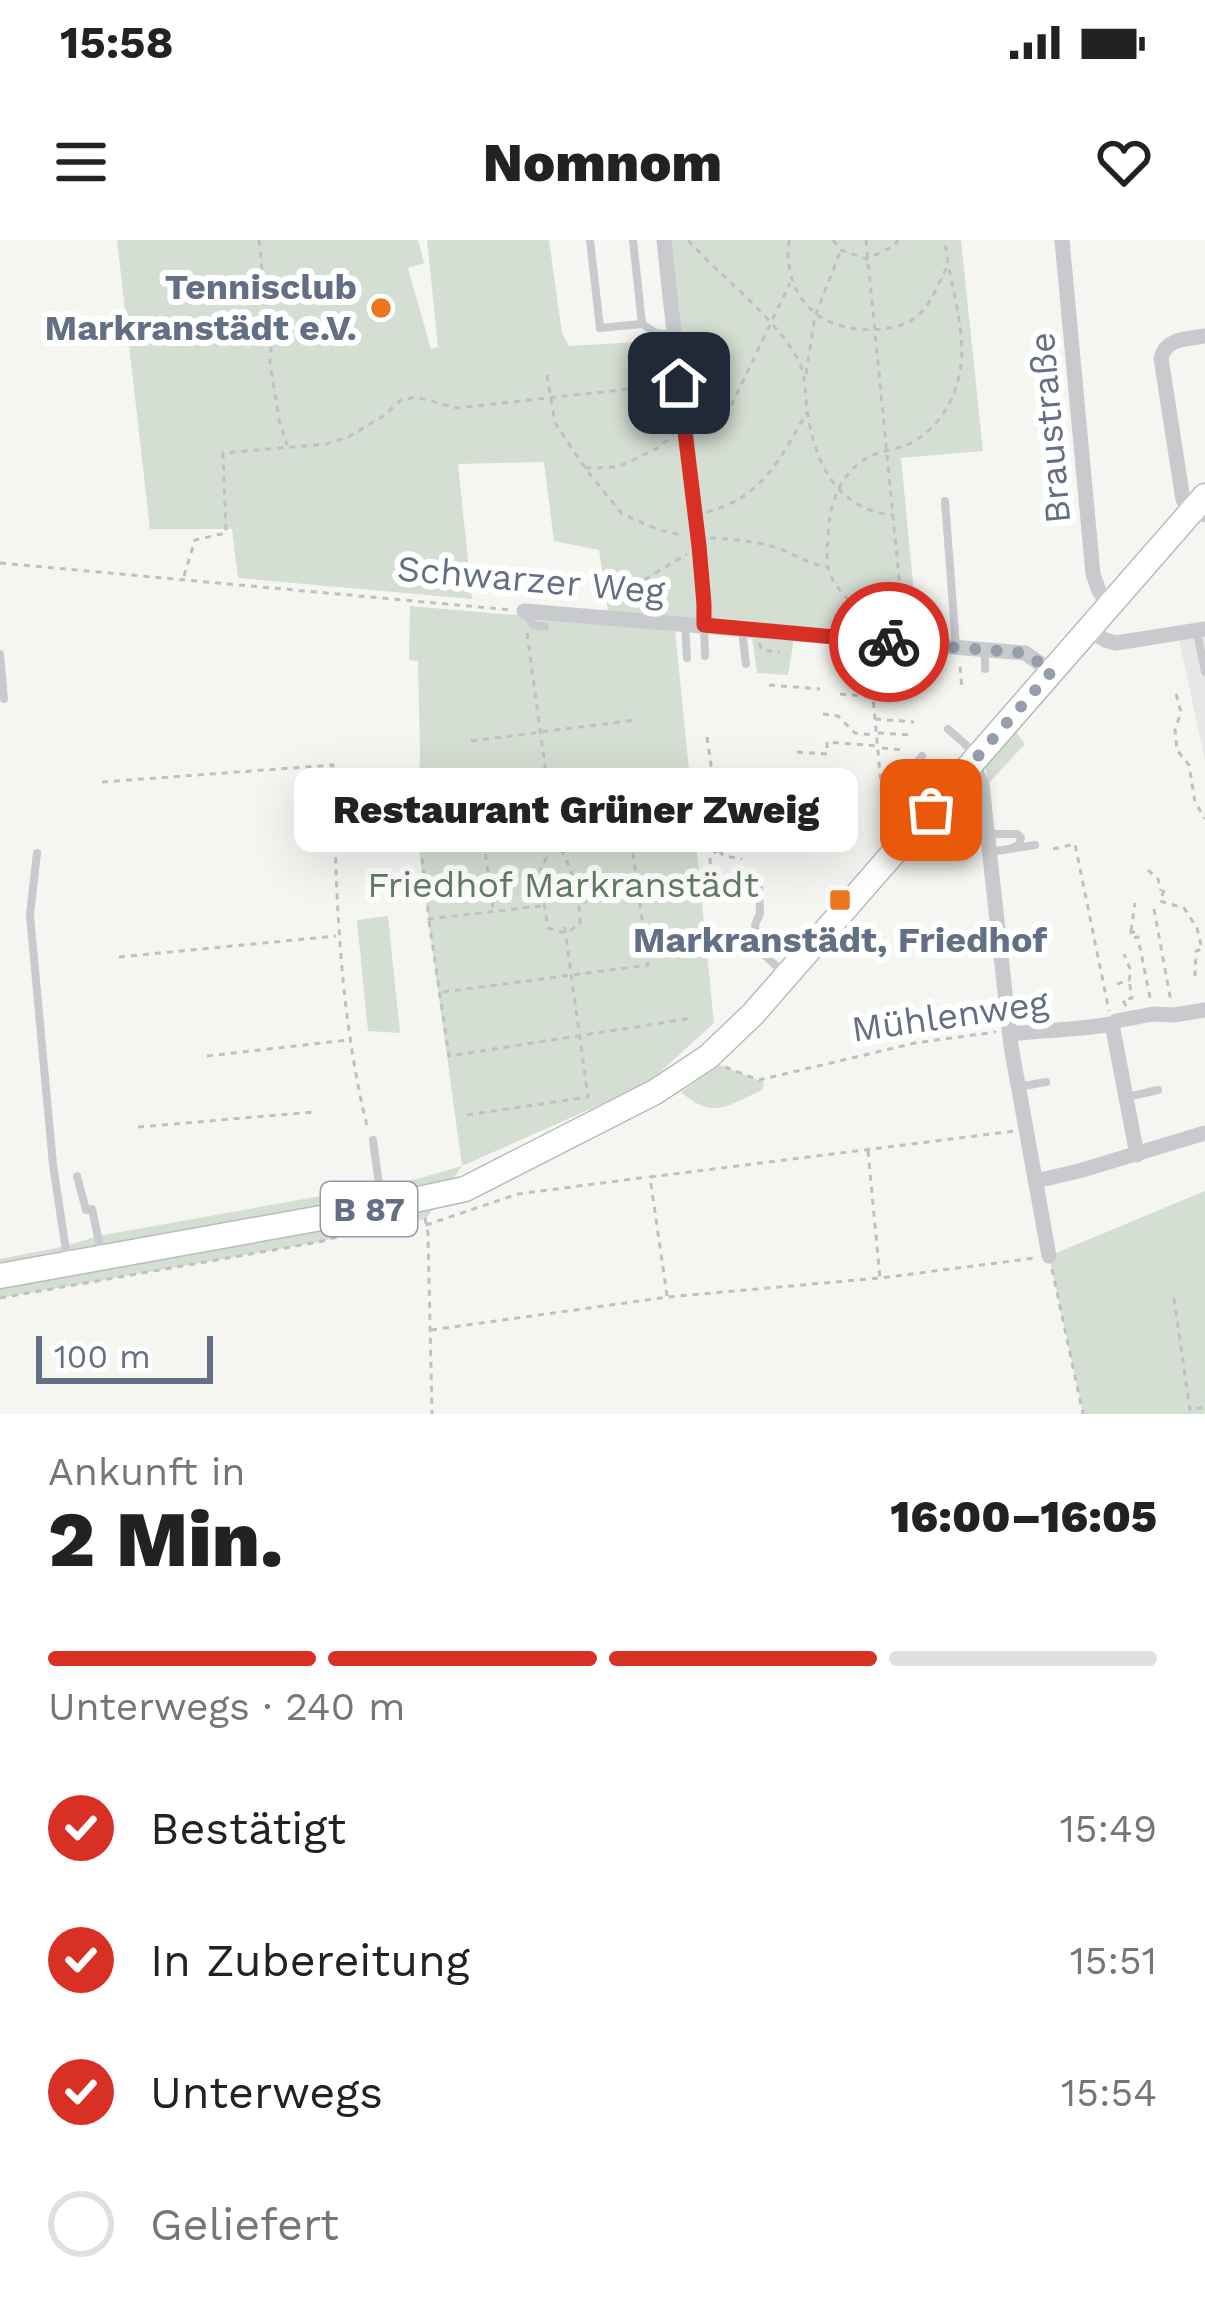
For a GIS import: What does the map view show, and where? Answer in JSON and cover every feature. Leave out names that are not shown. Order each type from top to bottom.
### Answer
[{"type":"main road","name":"B 87","points":[[0,1276],[380,1217],[420,1199],[465,1189],[655,1092],[708,1057],[746,1008],[787,975],[1109,605],[1202,506]]},
{"type":"street","points":[[664,240],[704,625]]},
{"type":"street","name":"Braustraße","points":[[1061,240],[1093,574],[1109,605]]},
{"type":"street","points":[[1202,506],[1183,500],[1161,358],[1170,343],[1205,336]]},
{"type":"street","name":"Schwarzer Weg","points":[[524,611],[907,643],[946,652],[1025,653],[1052,671]]},
{"type":"street","points":[[1088,629],[1116,643],[1201,630]]},
{"type":"street","points":[[972,761],[982,785],[1018,1088],[1031,1127],[1049,1256]]},
{"type":"street","name":"Mühlenweg","points":[[1010,1029],[1064,1031],[1205,1010]]},
{"type":"street","points":[[1112,1024],[1112,1067],[1136,1143]]},
{"type":"street","points":[[1036,1181],[1136,1143],[1205,1132]]},
{"type":"lane","points":[[590,240],[600,328],[641,323],[656,333],[673,335]]},
{"type":"lane","points":[[633,240],[641,323]]},
{"type":"lane","points":[[945,501],[946,652]]},
{"type":"lane","points":[[524,611],[533,626],[545,627]]},
{"type":"lane","points":[[685,624],[687,658]]},
{"type":"lane","points":[[704,625],[705,656]]},
{"type":"lane","points":[[742,628],[746,664]]},
{"type":"lane","points":[[1201,630],[1205,672]]},
{"type":"lane","points":[[985,669],[986,650]]},
{"type":"lane","points":[[729,654],[745,652]]},
{"type":"lane","points":[[0,655],[4,699]]},
{"type":"lane","points":[[948,730],[972,761]]},
{"type":"lane","points":[[922,757],[899,784],[931,810]]},
{"type":"lane","points":[[989,843],[1018,834],[1019,844],[1010,849]]},
{"type":"lane","points":[[989,843],[1010,849],[1035,845]]},
{"type":"lane","points":[[37,853],[30,915],[53,1166],[68,1264]]},
{"type":"lane","points":[[759,886],[760,913],[755,925],[759,950],[787,975]]},
{"type":"lane","points":[[1018,1088],[1046,1082]]},
{"type":"lane","points":[[1122,1104],[1158,1090]]},
{"type":"lane","points":[[373,1140],[380,1217]]},
{"type":"lane","points":[[77,1177],[86,1210],[92,1209],[102,1258]]},
{"type":"path","points":[[259,240],[273,328],[270,362],[288,446]]},
{"type":"path","points":[[688,240],[772,324],[806,374]]},
{"type":"path","points":[[585,468],[618,467],[732,404],[790,283],[788,240]]},
{"type":"path","points":[[833,240],[841,250],[867,259],[898,240]]},
{"type":"path","points":[[866,240],[907,643]]},
{"type":"path","points":[[903,622],[877,619],[836,586],[827,567],[828,523],[836,489],[865,459],[910,443],[931,428],[956,389],[961,323],[945,240]]},
{"type":"path","points":[[841,250],[815,316],[806,374],[813,437],[836,489],[872,513],[893,514]]},
{"type":"path","points":[[790,283],[815,316],[850,329],[873,330],[898,327],[919,315],[947,267]]},
{"type":"path","points":[[547,374],[556,423],[622,514],[698,542],[742,540],[827,567]]},
{"type":"path","points":[[184,578],[195,540],[226,533],[223,453],[326,444],[382,417],[401,400],[416,397],[457,408],[679,383]]},
{"type":"path","points":[[695,514],[746,497],[782,456],[808,411]]},
{"type":"path","points":[[610,618],[618,599],[629,589],[698,542]]},
{"type":"path","name":"Schwarzer Weg","points":[[0,563],[524,611]]},
{"type":"path","points":[[524,611],[555,836],[574,872],[579,902],[580,924],[566,933],[548,928],[544,906],[541,869],[555,836]]},
{"type":"path","points":[[868,640],[882,795]]},
{"type":"path","points":[[960,667],[962,689]]},
{"type":"path","points":[[769,685],[820,688]]},
{"type":"path","points":[[840,694],[873,697]]},
{"type":"path","points":[[1177,694],[1177,750],[1189,765],[1195,802],[1205,819]]},
{"type":"path","points":[[823,714],[838,716],[855,733],[912,734]]},
{"type":"path","points":[[875,719],[914,722]]},
{"type":"path","points":[[471,741],[635,720]]},
{"type":"path","points":[[707,737],[714,785]]},
{"type":"path","points":[[796,752],[827,754],[827,742],[904,750]]},
{"type":"path","points":[[102,782],[333,765],[338,936],[350,1040],[374,1155]]},
{"type":"path","points":[[524,804],[548,790]]},
{"type":"path","points":[[734,792],[749,790]]},
{"type":"path","points":[[710,876],[710,858],[721,846],[716,802]]},
{"type":"path","points":[[717,809],[770,804]]},
{"type":"path","points":[[677,818],[555,836],[421,848],[449,1056],[693,1018]]},
{"type":"path","points":[[441,992],[648,965],[629,824]]},
{"type":"path","points":[[484,841],[493,911]]},
{"type":"path","points":[[1053,849],[1076,844],[1112,1024]]},
{"type":"path","points":[[718,850],[742,859]]},
{"type":"path","points":[[1148,870],[1163,892],[1160,902],[1184,908],[1197,928],[1202,950],[1196,951],[1195,976]]},
{"type":"path","points":[[579,902],[638,896]]},
{"type":"path","points":[[1135,903],[1132,938],[1138,937],[1154,1014]]},
{"type":"path","points":[[429,919],[544,906]]},
{"type":"path","points":[[1154,909],[1174,1015]]},
{"type":"path","points":[[467,1115],[588,1097],[564,922]]},
{"type":"path","points":[[119,957],[338,936]]},
{"type":"path","points":[[1112,1003],[1132,998],[1131,971],[1124,954]]},
{"type":"path","points":[[1117,984],[1129,980]]},
{"type":"path","points":[[1123,1000],[1130,1019]]},
{"type":"path","name":"Mühlenweg","points":[[708,1057],[759,1080],[915,1043],[1010,1029]]},
{"type":"path","points":[[207,1056],[350,1040]]},
{"type":"path","points":[[138,1127],[314,1112]]},
{"type":"path","points":[[426,1225],[518,1194],[1031,1127]]},
{"type":"path","points":[[868,1149],[880,1278]]},
{"type":"path","points":[[650,1177],[668,1298]]},
{"type":"path","points":[[420,1199],[426,1225],[432,1414]]},
{"type":"path","points":[[0,1298],[319,1242],[380,1217]]},
{"type":"path","points":[[431,1330],[1049,1256],[1083,1414]]},
{"type":"path","points":[[1174,1298],[1190,1410],[1205,1408]]},
{"type":"shaded area","points":[[1205,633],[1205,761],[1179,639]]},
{"type":"green space","points":[[117,240],[418,240],[424,263],[408,268],[431,349],[438,347],[427,240],[549,240],[562,333],[569,346],[673,340],[664,240],[961,240],[983,451],[901,458],[918,636],[608,611],[599,550],[554,541],[544,462],[458,464],[472,599],[238,578],[232,529],[150,529]]},
{"type":"green space","name":"Friedhof Markranstädt","points":[[410,606],[675,629],[714,1023],[647,1084],[462,1166],[418,844],[418,661],[409,660]]},
{"type":"green space","points":[[752,636],[794,639],[788,675],[757,673]]},
{"type":"green space","points":[[1014,729],[1025,744],[988,784],[985,764]]},
{"type":"green space","points":[[388,916],[400,1033],[368,1031],[357,920]]},
{"type":"green space","points":[[719,1065],[764,1082],[762,1090],[711,1108],[681,1092]]},
{"type":"green space","points":[[462,1166],[426,1219],[0,1298],[0,1259],[98,1236],[421,1178]]},
{"type":"green space","points":[[1205,1191],[1205,1414],[1083,1414],[1049,1256]]},
{"type":"way so far","points":[[889,642],[1025,653],[1052,671],[931,810]]},
{"type":"place","name":"Tennisclub Markranstädt e.V.","points":[[381,308]]},
{"type":"place","name":"Restaurant Grüner Zweig","points":[[931,810]]},
{"type":"place","name":"Markranstädt, Friedhof","points":[[840,900]]},
{"type":"route","points":[[679,383],[704,625],[889,642]]}]
